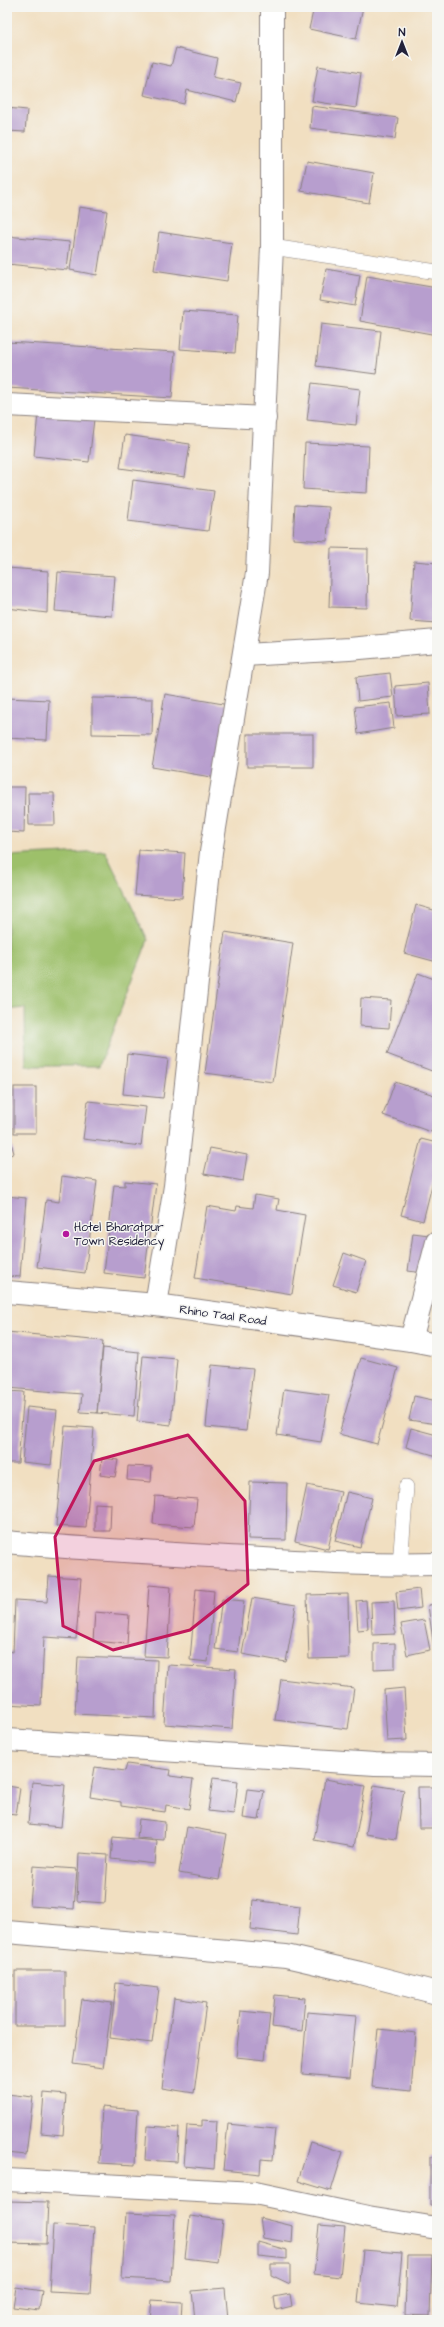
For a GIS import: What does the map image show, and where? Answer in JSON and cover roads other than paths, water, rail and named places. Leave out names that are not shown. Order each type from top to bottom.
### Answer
[{"type":"street","points":[[156,1306],[175,1186],[211,852],[245,655],[256,573],[265,418],[272,247],[272,7]]},
{"type":"street","points":[[7,405],[265,418]]},
{"type":"street","points":[[245,655],[349,650],[437,641]]},
{"type":"street","points":[[411,1340],[437,1242]]},
{"type":"street","name":"Rhino Taal Road","points":[[7,1292],[156,1306],[411,1340],[437,1346]]},
{"type":"street","points":[[7,1542],[60,1547],[400,1565],[437,1564]]},
{"type":"street","points":[[7,1740],[375,1764],[437,1765]]},
{"type":"street","points":[[7,1932],[286,1956],[360,1972],[437,1993]]},
{"type":"street","points":[[7,2180],[255,2193],[368,2217],[437,2228]]},
{"type":"lane","points":[[272,247],[437,272]]},
{"type":"lane","points":[[400,1565],[406,1487]]},
{"type":"place","name":"Hotel Bharatpur Town Residency","points":[[66,1234]]}]
